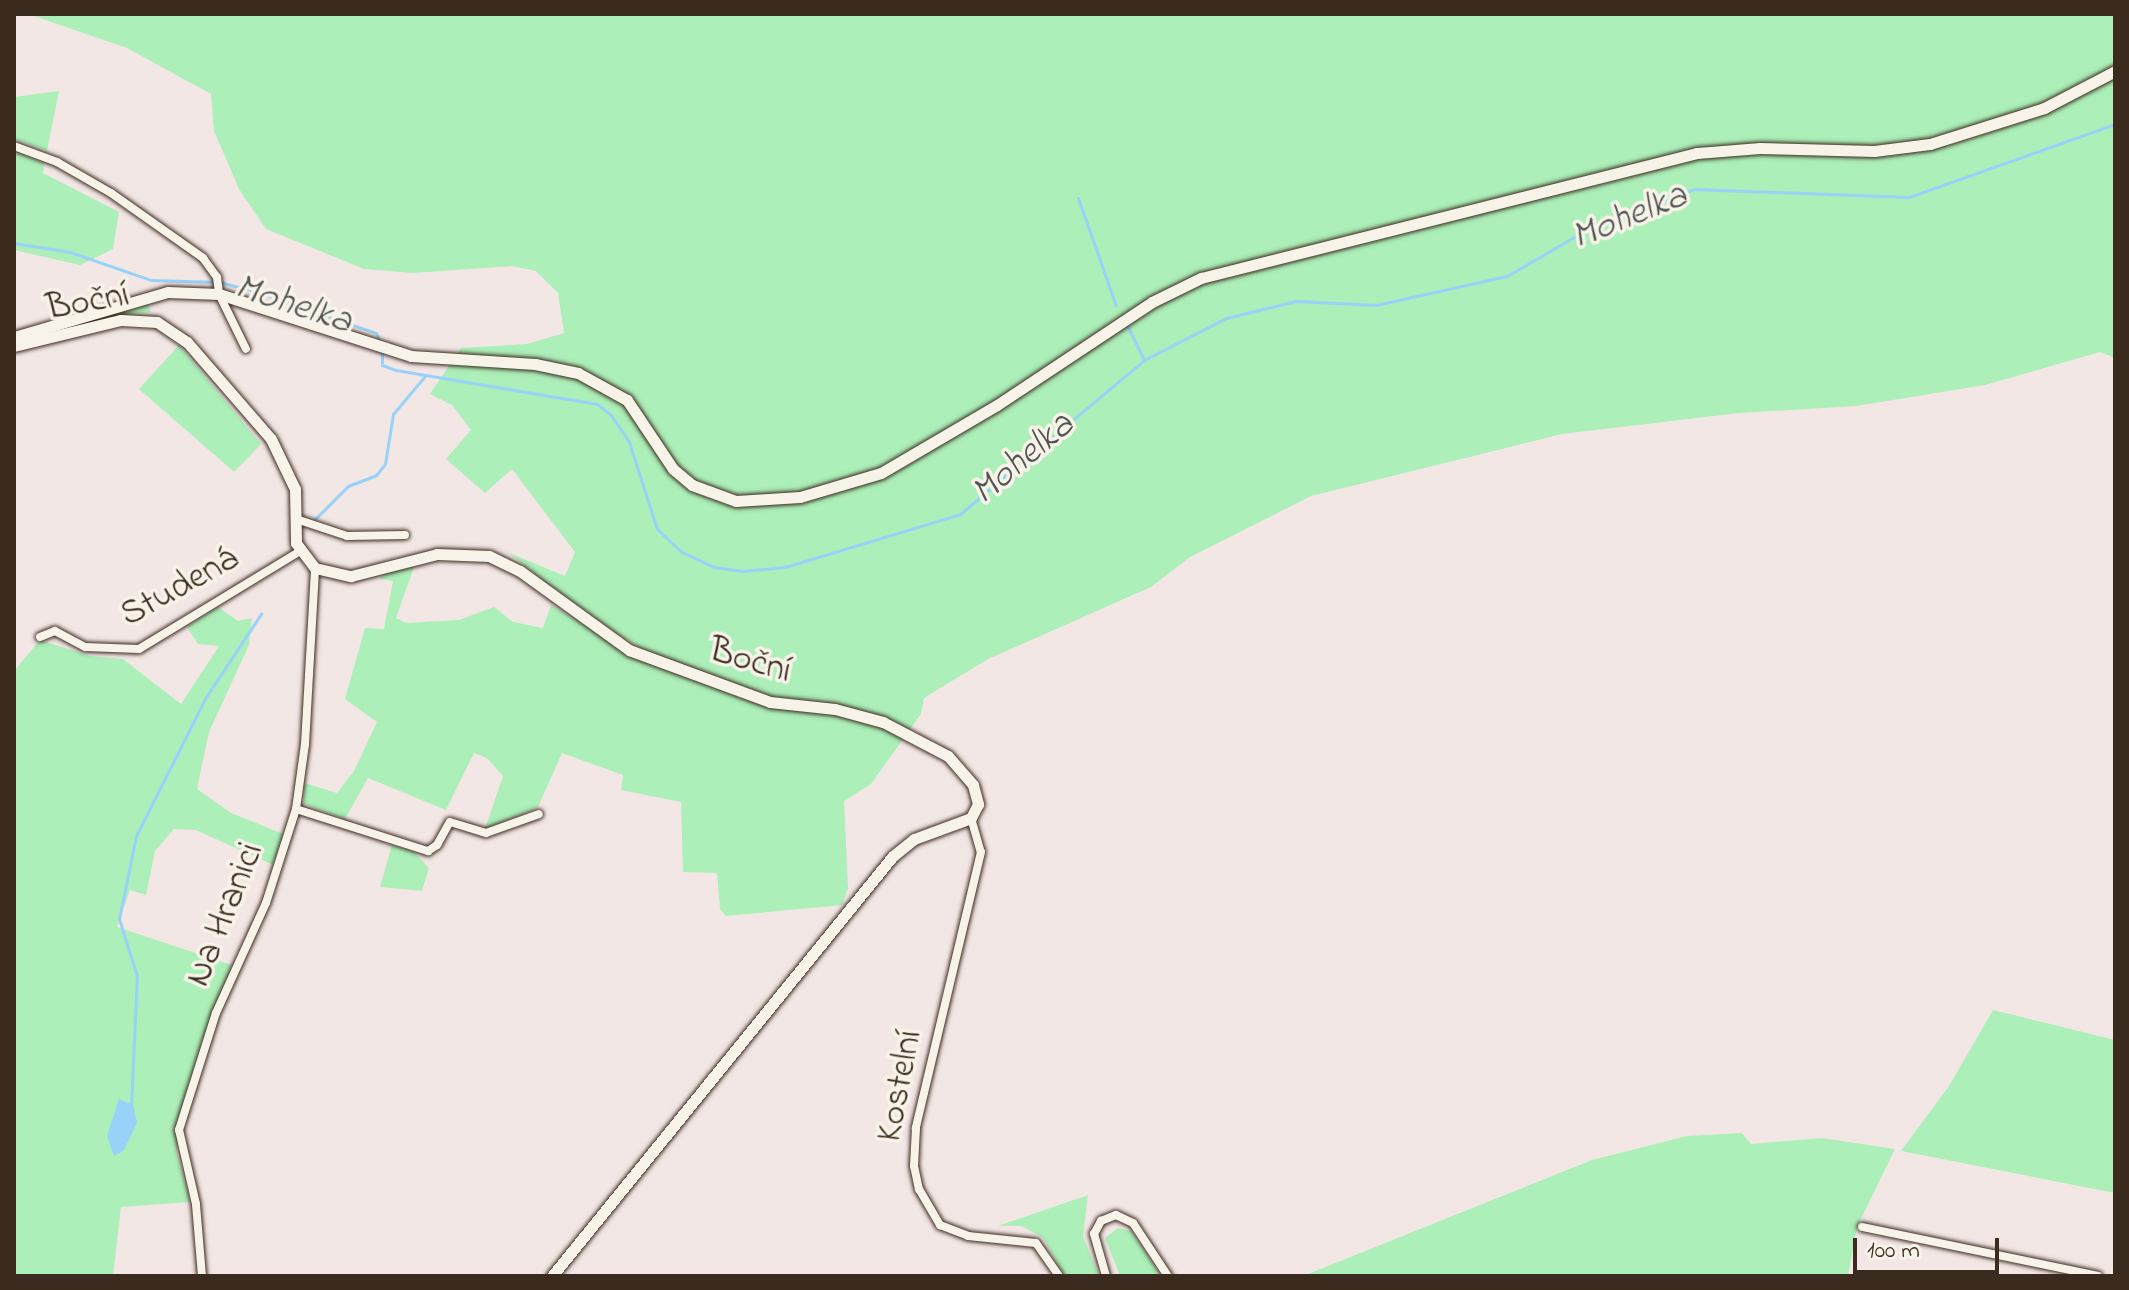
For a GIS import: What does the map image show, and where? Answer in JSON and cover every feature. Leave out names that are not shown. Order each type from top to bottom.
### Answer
[{"type":"street","points":[[14,337],[168,292],[219,291],[391,352],[535,364],[578,373],[627,400],[673,469],[692,485],[736,501],[800,497],[881,473],[997,405],[1152,302],[1201,278],[1697,153],[1760,148],[1874,151],[1930,144],[2044,108],[2115,71]]},
{"type":"street","points":[[14,146],[57,162],[111,193],[203,258],[217,277],[219,291],[246,349]]},
{"type":"street","name":"Boční","points":[[14,346],[121,320],[142,318],[171,328],[271,439],[295,489],[300,551]]},
{"type":"street","points":[[296,519],[347,536],[405,535]]},
{"type":"street","points":[[300,551],[315,568]]},
{"type":"street","name":"Studená","points":[[40,637],[55,631],[85,647],[139,649],[300,551]]},
{"type":"street","name":"Boční","points":[[315,568],[351,576],[437,554],[489,556],[520,571],[629,650],[770,702],[835,709],[909,733],[948,756],[970,779],[978,804],[971,818]]},
{"type":"street","name":"Na Hranici","points":[[202,1276],[196,1204],[180,1148],[181,1118],[216,1013],[266,903],[296,809],[305,744],[315,568]]},
{"type":"street","points":[[296,809],[428,851],[437,845],[450,822],[486,833],[539,814]]},
{"type":"street","points":[[552,1276],[892,857],[914,839],[971,818]]},
{"type":"street","name":"Kostelní","points":[[971,818],[981,852],[916,1128],[914,1166],[924,1199],[940,1225],[968,1236],[1036,1243],[1059,1276]]},
{"type":"street","points":[[1106,1276],[1094,1234],[1101,1221],[1116,1215],[1133,1223],[1168,1276]]},
{"type":"street","points":[[1862,1227],[2098,1276]]},
{"type":"green space","points":[[28,14],[2115,14],[2115,358],[2100,352],[1985,385],[1856,406],[1739,413],[1562,434],[1311,496],[1190,557],[1151,587],[988,659],[924,698],[921,714],[871,784],[844,801],[848,889],[842,905],[726,916],[720,909],[717,873],[683,872],[681,802],[621,790],[623,775],[562,753],[538,807],[485,829],[503,776],[487,758],[474,753],[446,810],[368,778],[345,819],[304,804],[304,783],[337,793],[354,771],[377,722],[345,699],[365,628],[384,629],[393,581],[380,579],[386,572],[414,567],[396,618],[406,623],[459,620],[494,607],[513,622],[543,628],[551,605],[642,660],[645,651],[590,616],[507,552],[565,576],[575,552],[512,469],[485,493],[446,459],[471,430],[452,405],[430,394],[461,348],[527,344],[564,333],[558,293],[536,271],[512,266],[413,273],[364,269],[266,229],[239,189],[214,131],[211,94],[127,48]]},
{"type":"green space","points":[[59,91],[47,151],[14,139],[14,97]]},
{"type":"green space","points":[[14,151],[44,163],[43,173],[119,212],[113,249],[80,265],[14,250]]},
{"type":"green space","points":[[147,302],[151,312],[119,315],[30,339]]},
{"type":"green space","points":[[179,345],[261,444],[234,472],[139,389]]},
{"type":"green space","points":[[218,607],[238,621],[252,618],[249,645],[209,732],[197,789],[231,813],[283,834],[273,865],[196,830],[174,829],[155,851],[146,895],[130,890],[117,927],[232,965],[177,1124],[177,1154],[190,1202],[121,1207],[113,1276],[14,1276],[14,671],[40,640],[90,656],[123,659],[181,704],[219,646],[198,644],[187,627]]},
{"type":"green space","points":[[392,845],[414,852],[429,868],[422,891],[380,887]]},
{"type":"green space","points":[[1993,1010],[2115,1040],[2115,1193],[1901,1151],[1949,1086]]},
{"type":"green space","points":[[1742,1133],[1751,1144],[1822,1138],[1895,1149],[1857,1227],[1848,1276],[1303,1276],[1592,1160],[1687,1136]]},
{"type":"green space","points":[[1088,1195],[1083,1236],[1099,1276],[1065,1276],[1043,1238],[1022,1226],[998,1226]]},
{"type":"green space","points":[[1118,1228],[1131,1231],[1161,1276],[1120,1276],[1105,1238]]},
{"type":"water","points":[[119,1099],[133,1105],[137,1123],[124,1150],[114,1156],[107,1136]]},
{"type":"waterway","name":"Mohelka","points":[[382,352],[382,365],[396,370],[597,404],[611,415],[629,442],[657,529],[682,552],[714,567],[743,571],[785,567],[960,514],[1144,360],[1226,318],[1296,301],[1376,305],[1507,276],[1586,230],[1694,189],[1909,197],[2115,124]]},
{"type":"waterway","points":[[1078,198],[1116,306]]},
{"type":"waterway","name":"Mohelka","points":[[14,243],[70,252],[151,280],[219,282],[252,290],[376,333],[381,344]]},
{"type":"waterway","points":[[1128,327],[1144,360]]},
{"type":"waterway","points":[[315,519],[348,486],[376,475],[385,464],[393,414],[425,376]]},
{"type":"waterway","points":[[131,1106],[137,976],[119,919],[136,836],[206,697],[261,614]]}]
